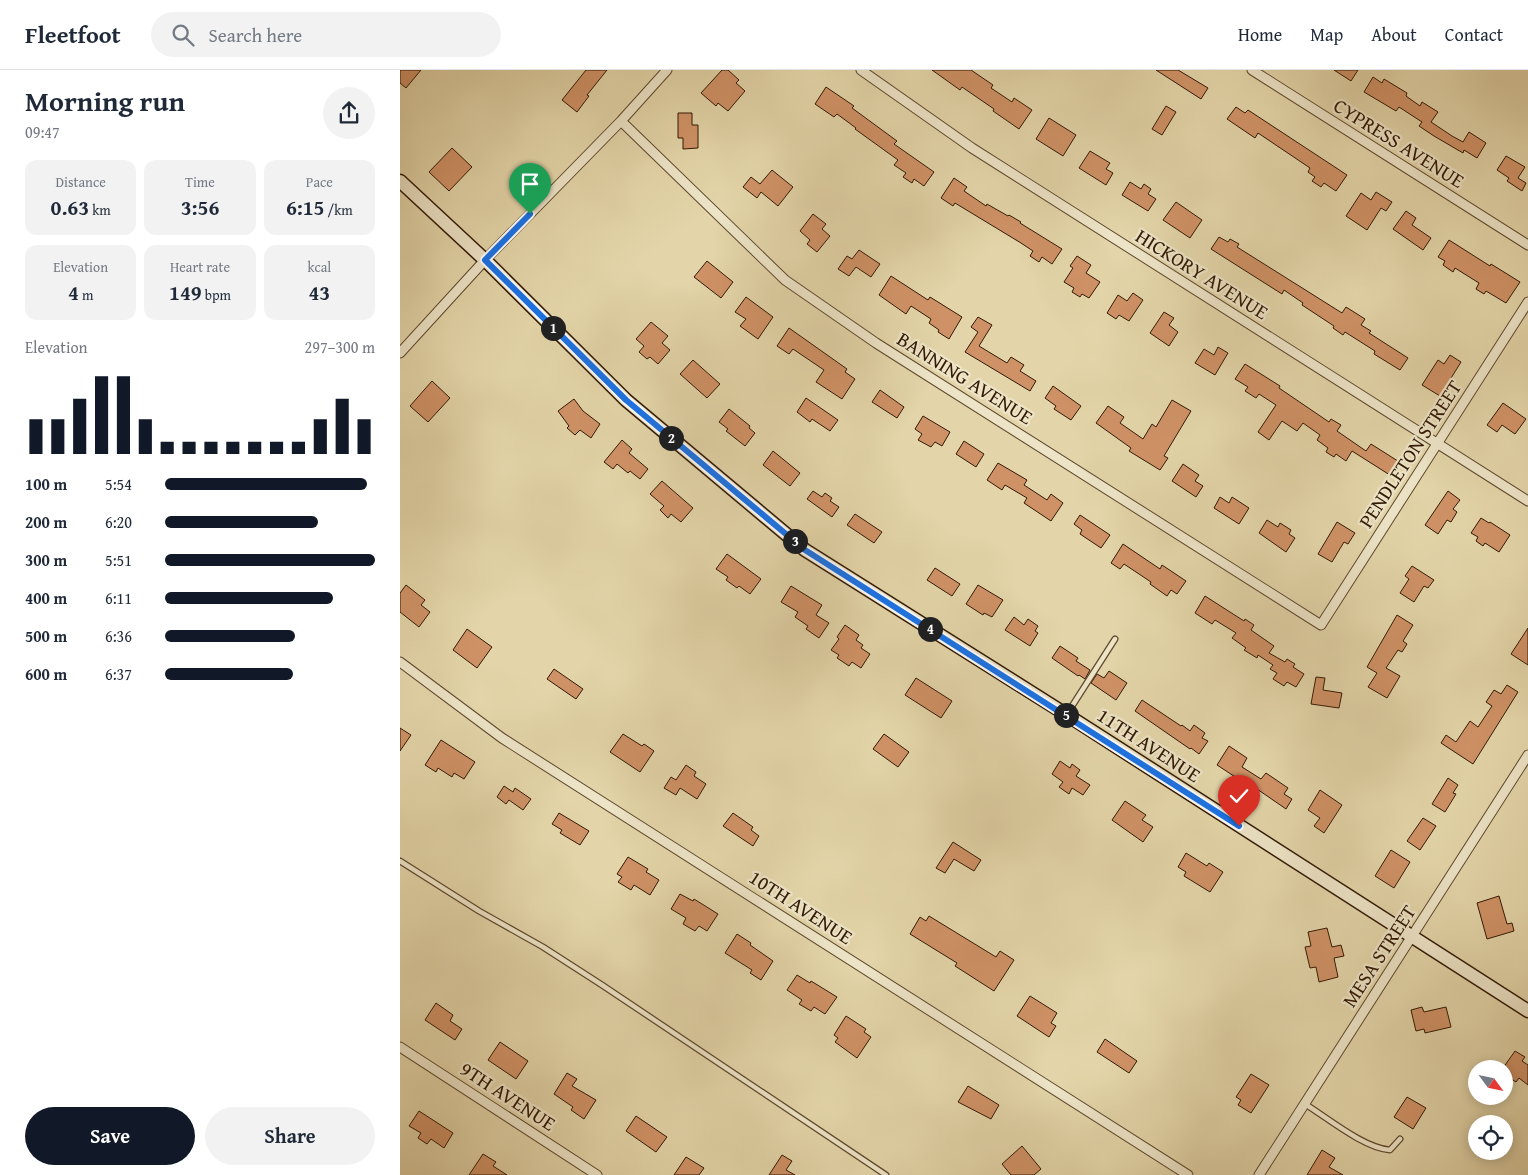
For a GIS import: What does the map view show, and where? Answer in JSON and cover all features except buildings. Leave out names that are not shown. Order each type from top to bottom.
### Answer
[{"type":"main road","name":"11TH AVENUE","points":[[400,181],[485,260],[626,400],[805,550],[1067,715],[1528,1011]]},
{"type":"street","points":[[400,353],[485,260],[621,122],[667,70]]},
{"type":"street","name":"HICKORY AVENUE","points":[[861,70],[972,148],[1528,501]]},
{"type":"street","name":"CYPRESS AVENUE","points":[[1252,70],[1528,245]]},
{"type":"street","name":"BANNING AVENUE","points":[[621,122],[785,280],[876,342],[1321,625]]},
{"type":"street","name":"PENDLETON STREET","points":[[1321,625],[1528,302]]},
{"type":"street","name":"10TH AVENUE","points":[[400,662],[502,738],[1188,1175]]},
{"type":"street","name":"MESA STREET","points":[[1259,1175],[1528,755]]},
{"type":"street","name":"9TH AVENUE","points":[[400,1047],[597,1175]]},
{"type":"lane","points":[[1067,715],[1115,639]]},
{"type":"lane","points":[[400,861],[602,985],[886,1175]]},
{"type":"lane","points":[[1306,1104],[1361,1140],[1380,1149],[1390,1150],[1400,1139]]},
{"type":"route","points":[[530,214],[485,260],[626,400],[805,550],[1239,826]]}]
